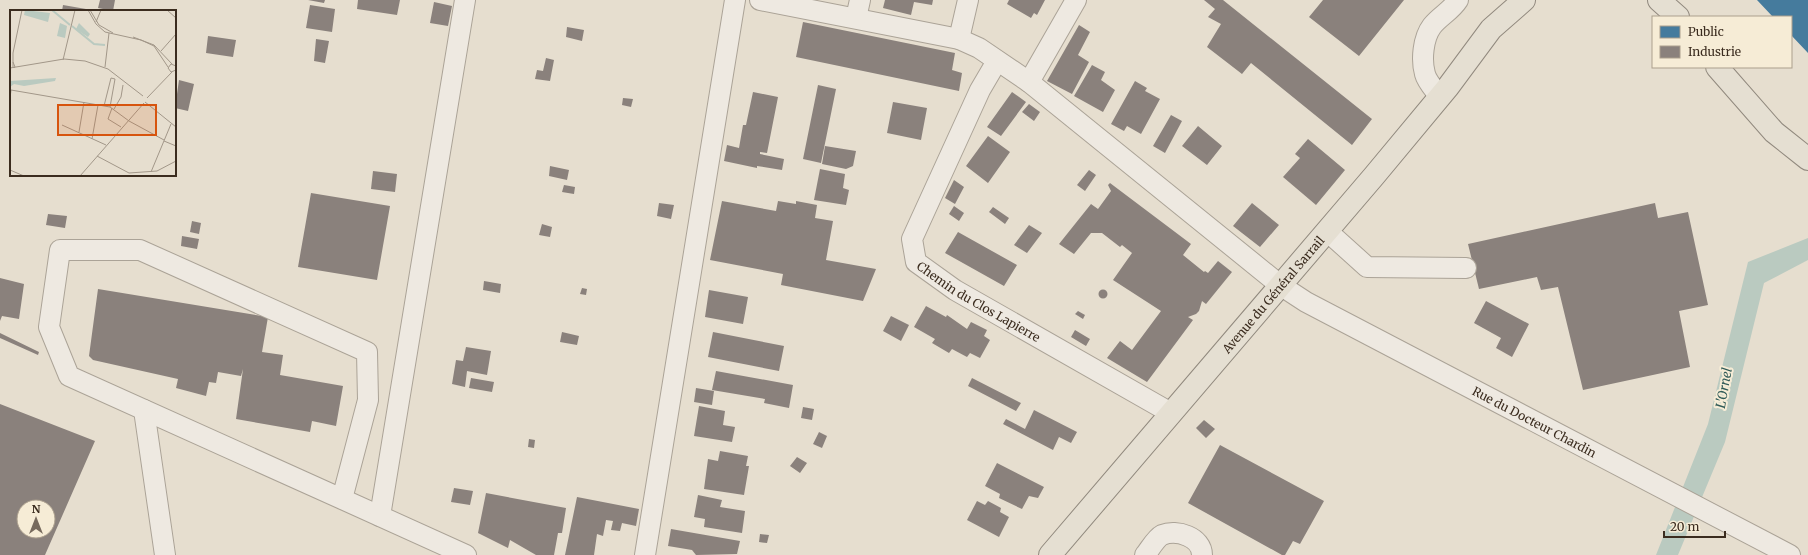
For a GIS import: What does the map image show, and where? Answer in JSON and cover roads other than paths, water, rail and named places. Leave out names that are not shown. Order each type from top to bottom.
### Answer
[{"type":"main road","name":"Avenue du Général Sarrail","points":[[1492,30],[1504,0]]},
{"type":"main road","name":"Avenue du Général Sarrail","points":[[1050,555],[1440,97],[1492,30],[1524,0]]},
{"type":"main road","points":[[1659,0],[1677,16]]},
{"type":"main road","points":[[1671,0],[1678,16]]},
{"type":"main road","points":[[1718,68],[1774,132],[1808,159]]},
{"type":"street","points":[[380,516],[465,0]]},
{"type":"street","points":[[645,555],[735,0]]},
{"type":"street","points":[[760,0],[858,9],[959,39],[979,48],[1029,82],[1280,285]]},
{"type":"street","points":[[959,39],[968,0]]},
{"type":"street","points":[[1029,82],[1076,0]]},
{"type":"street","points":[[1440,97],[1425,75],[1422,60],[1425,44],[1432,26],[1454,7],[1458,0]]},
{"type":"street","name":"Chemin du Clos Lapierre","points":[[997,61],[980,90],[912,239],[916,262],[955,290],[1171,413]]},
{"type":"street","points":[[1327,231],[1367,267],[1466,268]]},
{"type":"street","points":[[342,499],[368,400],[367,352],[140,250],[60,250],[49,327],[69,376],[466,555]]},
{"type":"street","name":"Rue du Docteur Chardin","points":[[1280,285],[1306,302],[1790,555]]},
{"type":"street","points":[[144,410],[165,555]]},
{"type":"street","points":[[1146,555],[1161,536],[1172,533],[1194,539],[1200,545],[1202,555]]},
{"type":"water","name":"L'Ornel","points":[[1808,238],[1808,260],[1764,283],[1725,442],[1678,555],[1656,555],[1708,424],[1748,262]]}]
